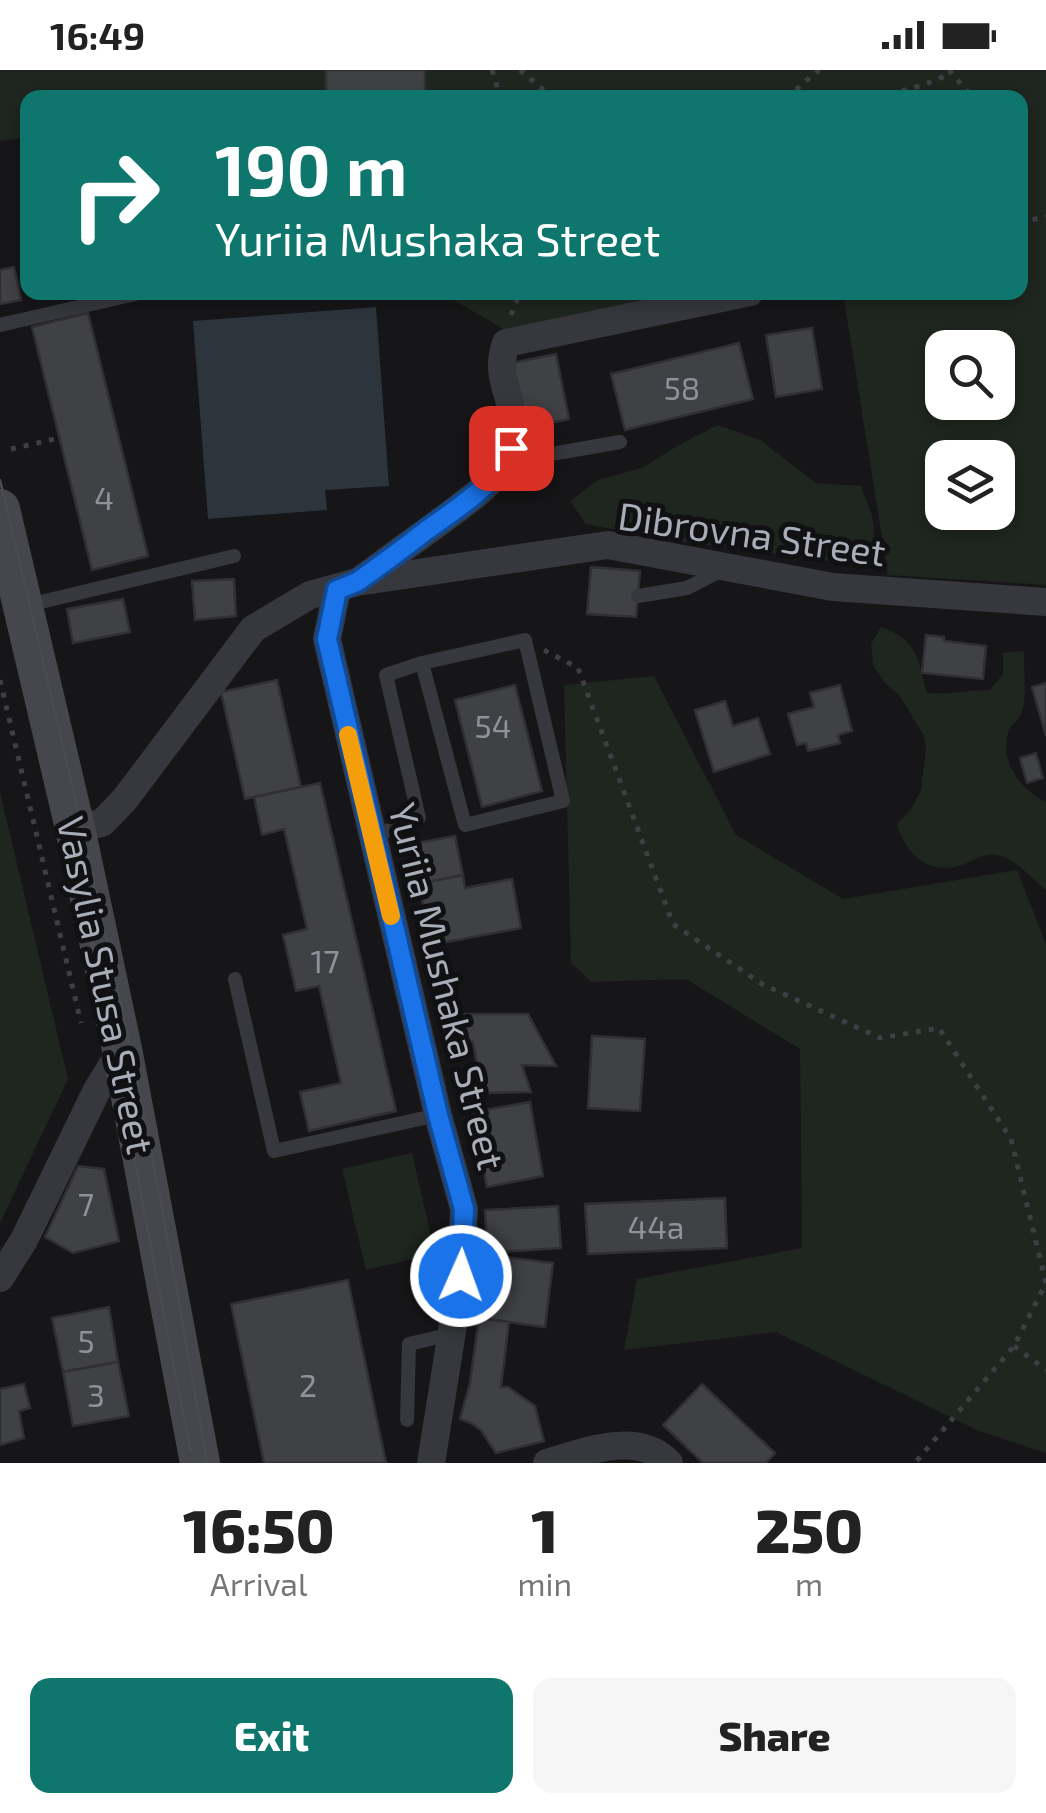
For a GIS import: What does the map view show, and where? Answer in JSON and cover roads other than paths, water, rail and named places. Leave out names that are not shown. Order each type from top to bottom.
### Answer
[{"type":"main road","name":"Vasylia Stusa Street","points":[[0,509],[122,1050],[200,1463]]},
{"type":"street","points":[[335,589],[464,504],[505,462],[514,426],[501,374],[506,343],[712,300]]},
{"type":"street","name":"Dibrovna Street","points":[[75,828],[102,823],[125,799],[253,629],[335,589],[608,546],[833,588],[1046,602]]},
{"type":"street","name":"Yuriia Mushaka Street","points":[[335,589],[327,639],[438,1115],[464,1209],[461,1276],[431,1463]]},
{"type":"street","points":[[0,1278],[24,1240],[97,1090],[122,1050]]},
{"type":"street","points":[[547,1463],[598,1447],[636,1446],[666,1458],[669,1463]]},
{"type":"lane","points":[[0,326],[110,300]]},
{"type":"lane","points":[[505,462],[620,442]]},
{"type":"lane","points":[[22,607],[234,556]]},
{"type":"lane","points":[[638,596],[687,588],[727,568]]},
{"type":"lane","points":[[372,837],[419,818],[386,675],[422,663],[525,640],[562,802],[464,825],[422,663]]},
{"type":"lane","points":[[235,979],[274,1151],[438,1115]]},
{"type":"lane","points":[[407,1420],[409,1344],[452,1334]]},
{"type":"tram line","points":[[0,480],[130,1047],[207,1463]]},
{"type":"tram line","points":[[65,819],[191,1451]]}]
